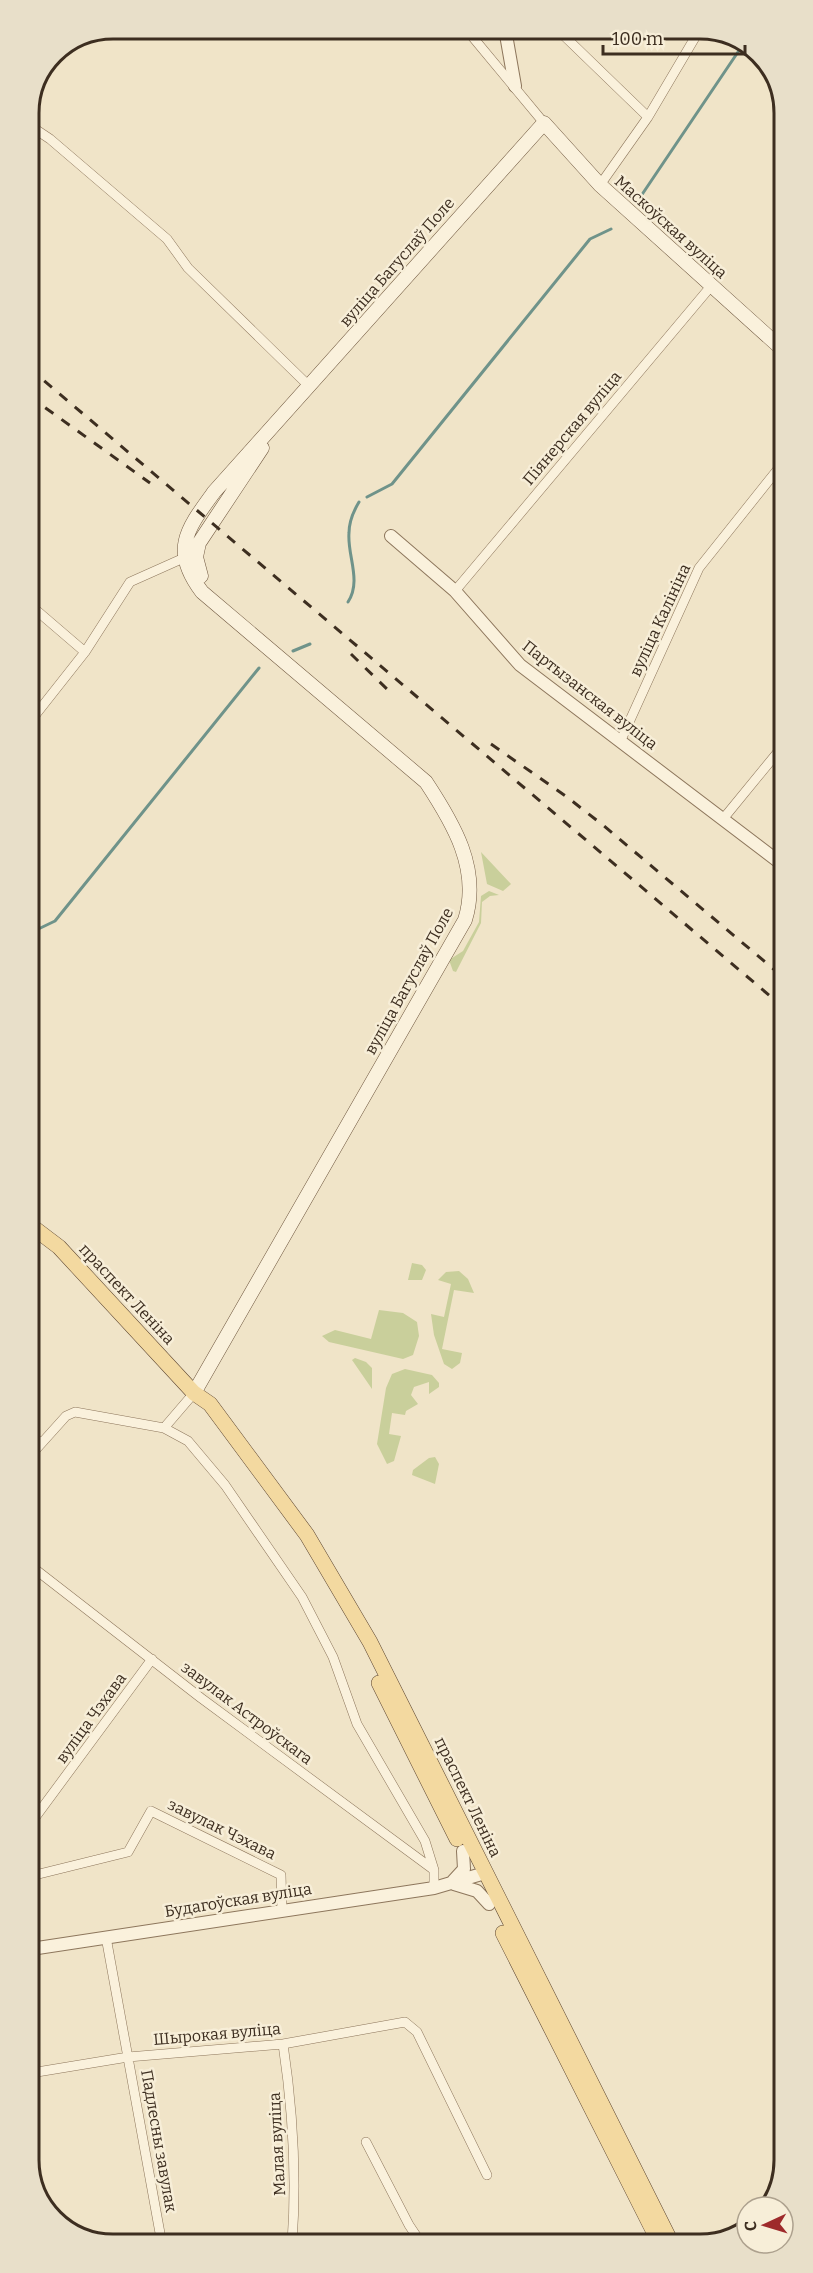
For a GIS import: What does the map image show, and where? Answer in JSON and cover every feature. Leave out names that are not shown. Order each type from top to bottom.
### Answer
[{"type":"main road","name":"Маскоўская вуліца","points":[[544,123],[600,185],[774,342]]},
{"type":"main road","name":"вуліца Багуслаў Поле","points":[[194,1393],[465,920],[471,885],[465,854],[449,817],[426,782],[296,674],[221,605],[202,592],[193,579],[184,544],[191,523],[214,492],[310,387],[490,180],[544,123]]},
{"type":"main road","name":"вуліца Багуслаў Поле","points":[[221,605],[200,575],[196,557],[199,543],[246,476],[276,424]]},
{"type":"main road","name":"праспект Леніна","points":[[39,1232],[59,1247],[194,1393],[210,1404],[307,1535],[329,1570],[381,1663],[480,1874],[667,2234]]},
{"type":"main road","name":"праспект Леніна","points":[[194,1393],[201,1408],[237,1450],[308,1551],[367,1660],[463,1851],[480,1874],[489,1904],[655,2234]]},
{"type":"street","points":[[475,39],[544,123]]},
{"type":"street","points":[[507,39],[515,86]]},
{"type":"street","points":[[567,39],[648,117]]},
{"type":"street","points":[[600,185],[648,117],[694,39]]},
{"type":"street","points":[[39,132],[167,239],[188,267],[310,387]]},
{"type":"street","name":"Піянерская вуліца","points":[[455,591],[712,285]]},
{"type":"street","name":"вуліца Калініна","points":[[621,740],[699,568],[774,474]]},
{"type":"street","name":"Партызанская вуліца","points":[[391,536],[455,591],[520,665],[774,858]]},
{"type":"street","points":[[39,711],[85,652],[130,582],[186,557]]},
{"type":"street","points":[[39,613],[85,652]]},
{"type":"street","points":[[723,819],[774,758]]},
{"type":"street","points":[[164,1428],[194,1393]]},
{"type":"street","points":[[39,1445],[66,1416],[75,1412],[164,1428],[188,1441],[225,1485],[302,1597],[333,1657],[357,1724],[425,1841],[434,1870],[434,1888]]},
{"type":"street","name":"завулак Астроўскага","points":[[39,1572],[434,1870]]},
{"type":"street","name":"вуліца Чэхава","points":[[39,1811],[152,1659]]},
{"type":"street","name":"завулак Чэхава","points":[[39,1874],[128,1852],[151,1811],[281,1875],[282,1910]]},
{"type":"street","points":[[449,1884],[464,1869],[463,1851]]},
{"type":"street","name":"Будагоўская вуліца","points":[[39,1948],[434,1888],[480,1874]]},
{"type":"street","name":"Будагоўская вуліца","points":[[449,1884],[466,1886],[477,1891],[489,1904]]},
{"type":"street","name":"Падлесны завулак","points":[[106,1937],[160,2234]]},
{"type":"street","name":"Шырокая вуліца","points":[[39,2072],[128,2057],[283,2044],[405,2022],[417,2032],[487,2175]]},
{"type":"street","name":"Малая вуліца","points":[[283,2044],[293,2116],[296,2192],[293,2234]]},
{"type":"street","points":[[366,2142],[416,2234]]},
{"type":"green space","points":[[481,852],[511,884],[503,891],[487,884]]},
{"type":"green space","points":[[489,891],[499,895],[490,896],[482,902],[481,923],[456,972],[453,971],[449,960],[463,951],[479,922],[481,896]]},
{"type":"green space","points":[[412,1263],[422,1265],[426,1270],[422,1280],[408,1280]]},
{"type":"green space","points":[[459,1271],[468,1279],[474,1293],[454,1290],[442,1349],[462,1353],[460,1363],[452,1369],[444,1364],[434,1335],[431,1314],[444,1317],[451,1284],[438,1280],[446,1272]]},
{"type":"green space","points":[[379,1310],[403,1313],[417,1322],[419,1336],[413,1355],[403,1359],[329,1342],[322,1336],[335,1330],[371,1339]]},
{"type":"green space","points":[[355,1358],[366,1362],[372,1368],[372,1389],[352,1360]]},
{"type":"green space","points":[[405,1369],[432,1375],[439,1383],[439,1387],[429,1394],[429,1382],[414,1387],[411,1395],[418,1404],[406,1411],[405,1415],[392,1413],[389,1434],[401,1436],[394,1461],[387,1464],[377,1444],[386,1388],[392,1374]]},
{"type":"green space","points":[[435,1457],[439,1464],[435,1484],[412,1475],[413,1470],[429,1458]]},
{"type":"waterway","points":[[641,196],[738,52]]},
{"type":"waterway","points":[[367,497],[392,484],[590,239],[611,229]]},
{"type":"waterway","points":[[348,602],[354,585],[349,529],[359,502]]},
{"type":"waterway","points":[[293,651],[310,644]]},
{"type":"waterway","points":[[39,929],[55,921],[259,668]]},
{"type":"railway","points":[[39,376],[774,999]]},
{"type":"railway","points":[[39,403],[150,483]]},
{"type":"railway","points":[[351,654],[391,693]]},
{"type":"railway","points":[[491,744],[604,826],[774,969]]}]
